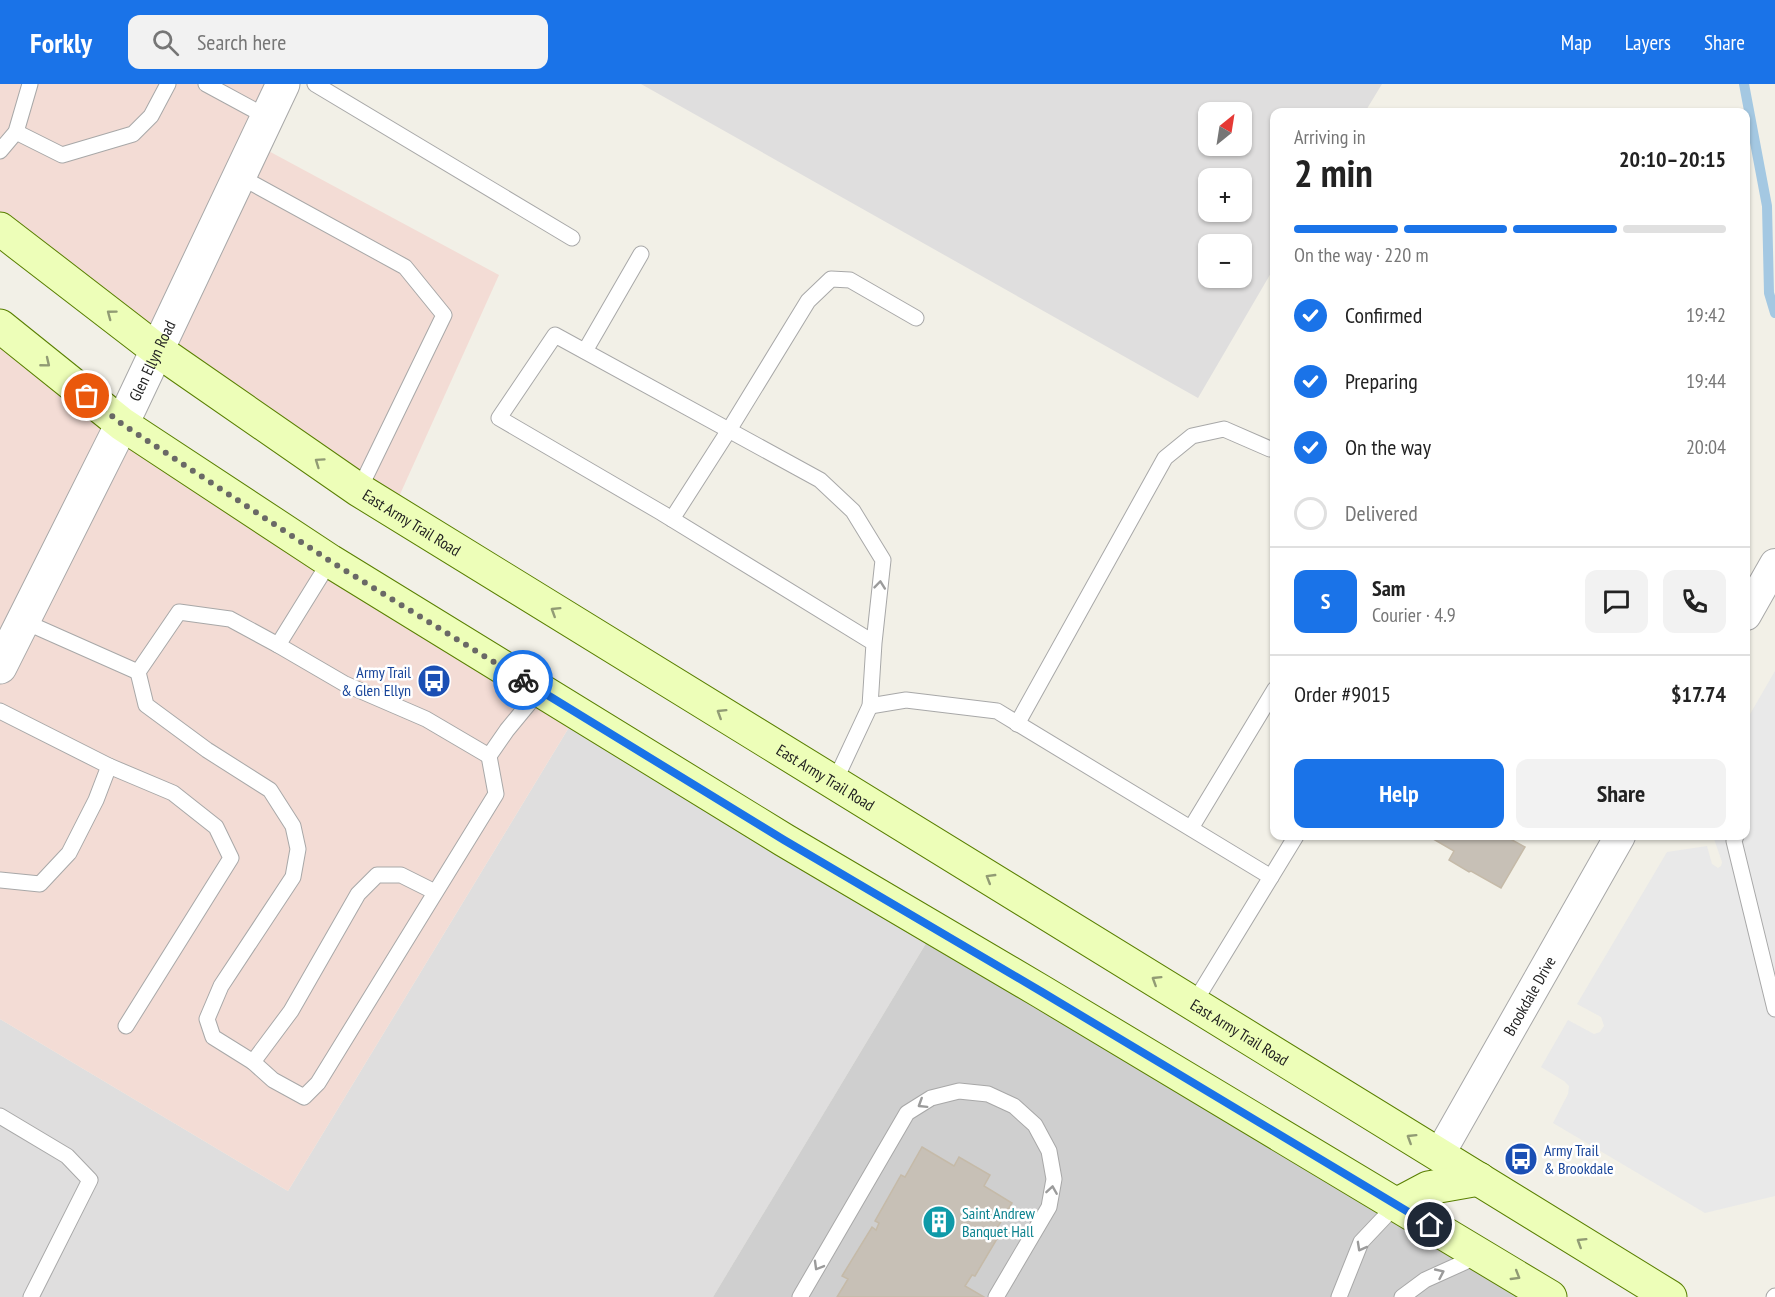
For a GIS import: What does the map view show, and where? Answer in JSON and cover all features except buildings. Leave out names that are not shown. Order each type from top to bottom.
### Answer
[{"type":"main road","name":"East Army Trail Road","points":[[0,229],[157,350],[359,490],[1670,1297]]},
{"type":"main road","points":[[0,326],[122,424],[330,561],[784,840],[1063,1004],[1550,1297]]},
{"type":"main road","points":[[1396,1204],[1428,1188],[1479,1179]]},
{"type":"street","name":"Glen Ellyn Road","points":[[0,667],[122,424],[283,84]]},
{"type":"street","points":[[1750,608],[1775,564]]},
{"type":"street","name":"Brookdale Drive","points":[[1439,1155],[1618,840]]},
{"type":"lane","points":[[0,151],[16,132],[30,84]]},
{"type":"lane","points":[[16,132],[62,155],[133,134],[151,116],[168,84]]},
{"type":"lane","points":[[206,84],[267,117]]},
{"type":"lane","points":[[315,84],[572,238]]},
{"type":"lane","points":[[239,176],[405,267],[444,315],[359,490]]},
{"type":"lane","points":[[585,351],[641,254]]},
{"type":"lane","points":[[672,519],[808,302],[831,279],[850,280],[916,318]]},
{"type":"lane","points":[[834,783],[870,706],[883,560],[853,511],[820,480],[555,335],[499,418],[672,519],[874,643]]},
{"type":"lane","points":[[1017,724],[1165,458],[1192,436],[1224,429],[1270,446]]},
{"type":"lane","points":[[278,645],[330,561]]},
{"type":"lane","points":[[489,756],[426,719],[345,684],[230,619],[179,612],[138,672],[146,705],[207,750],[270,790],[293,826],[298,849],[293,877],[221,986],[207,1019],[213,1037],[253,1062],[273,1080],[304,1096],[318,1083],[496,794],[489,756],[540,690]]},
{"type":"lane","points":[[23,621],[138,672]]},
{"type":"lane","points":[[1191,828],[1270,697]]},
{"type":"lane","points":[[870,706],[906,700],[997,711],[1271,877]]},
{"type":"lane","points":[[0,711],[109,766],[173,793],[216,827],[231,858],[126,1026]]},
{"type":"lane","points":[[0,880],[40,884],[69,853],[96,800],[109,766]]},
{"type":"lane","points":[[1194,1003],[1294,840]]},
{"type":"lane","points":[[1734,840],[1774,1004]]},
{"type":"lane","points":[[253,1062],[291,1011],[358,894],[377,874],[401,874],[435,892]]},
{"type":"lane","points":[[800,1297],[907,1113],[931,1098],[959,1091],[988,1094],[1014,1106],[1035,1125],[1049,1151],[1054,1179],[1049,1207],[996,1297]]},
{"type":"lane","points":[[0,1116],[67,1156],[90,1180],[31,1297]]},
{"type":"lane","points":[[1339,1297],[1361,1242],[1396,1204]]},
{"type":"lane","points":[[1402,1297],[1425,1280],[1480,1255]]},
{"type":"shaded area","points":[[0,84],[268,84],[153,328],[0,212]]},
{"type":"shaded area","points":[[641,84],[1382,84],[1367,108],[1270,108],[1270,275],[1198,398]]},
{"type":"shaded area","points":[[263,148],[499,275],[397,501],[174,343]]},
{"type":"shaded area","points":[[0,338],[571,724],[288,1191],[0,1019]]},
{"type":"shaded area","points":[[1775,671],[1775,1196],[1705,1213],[1553,1123],[1568,1094],[1569,1086],[1541,1067],[1568,1020],[1594,1034],[1600,1032],[1604,1026],[1601,1017],[1577,1004],[1667,852],[1707,846],[1712,864],[1718,868],[1722,862],[1714,840],[1750,840],[1750,714]]},
{"type":"shaded area","points":[[571,724],[928,940],[713,1297],[0,1297],[0,1019],[288,1191]]},
{"type":"shaded area","points":[[928,940],[1524,1297],[713,1297]]},
{"type":"waterway","points":[[1744,84],[1749,108]]},
{"type":"waterway","points":[[1750,116],[1767,206],[1769,293],[1775,313]]},
{"type":"way so far","points":[[87,396],[122,424],[330,561],[523,680]]},
{"type":"place","name":"Army Trail & Glen Ellyn","points":[[434,681]]},
{"type":"place","name":"Army Trail & Brookdale","points":[[1521,1159]]},
{"type":"place","name":"Saint Andrew Banquet Hall","points":[[939,1222]]},
{"type":"route","points":[[523,680],[784,840],[1430,1225]]}]
